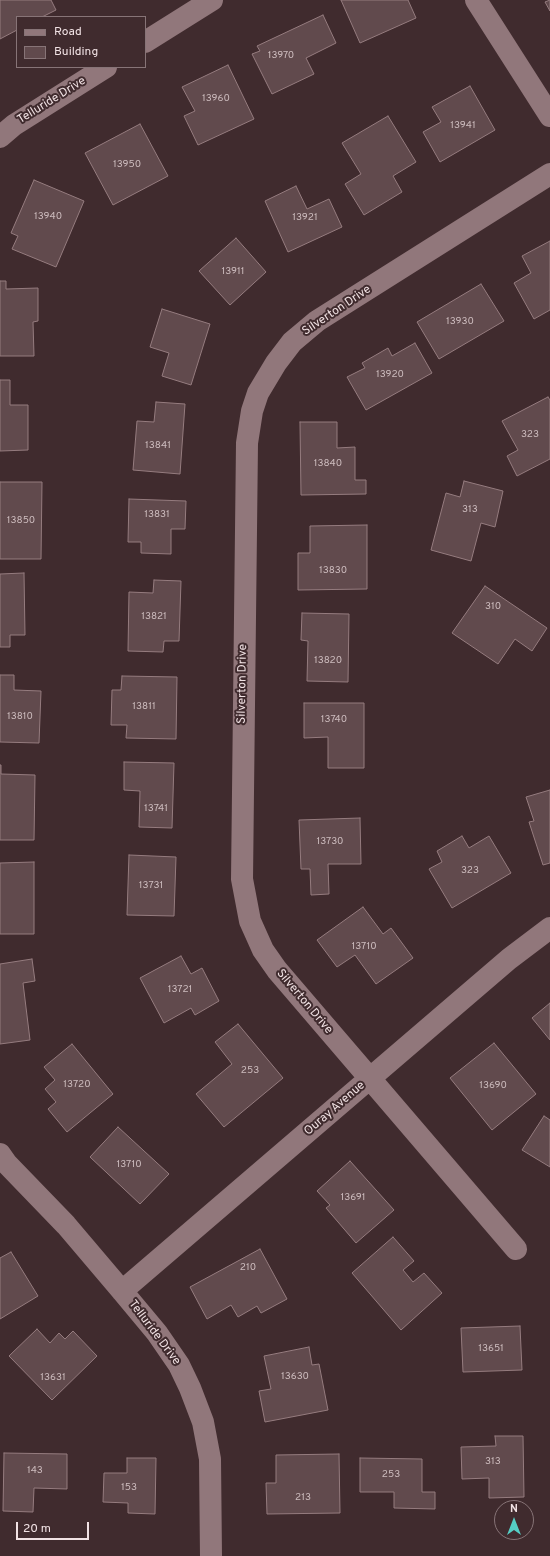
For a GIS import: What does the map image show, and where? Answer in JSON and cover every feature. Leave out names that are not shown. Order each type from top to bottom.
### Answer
[{"type":"street","points":[[146,41],[212,0]]},
{"type":"street","points":[[476,0],[550,116]]},
{"type":"street","name":"Telluride Drive","points":[[0,137],[14,125],[104,68]]},
{"type":"street","name":"Silverton Drive","points":[[516,1249],[277,970],[263,950],[250,921],[242,879],[246,451],[252,411],[258,393],[276,363],[292,342],[317,321],[550,174]]},
{"type":"street","name":"Ouray Avenue","points":[[122,1291],[509,960],[550,928]]},
{"type":"street","name":"Telluride Drive","points":[[2,1162],[66,1225],[157,1333],[179,1365],[190,1388],[203,1422],[210,1459],[211,1556]]},
{"type":"building","points":[[0,0],[51,0],[56,10],[44,16],[16,16],[16,31],[0,39]]},
{"type":"building","points":[[341,0],[408,0],[416,18],[360,43]]},
{"type":"building","points":[[550,0],[550,11],[545,2]]},
{"type":"building","points":[[323,15],[336,43],[306,58],[314,74],[272,94],[252,54],[260,51],[257,46]]},
{"type":"building","points":[[228,65],[254,119],[198,145],[184,116],[195,111],[182,87]]},
{"type":"building","points":[[470,86],[495,130],[440,162],[423,132],[441,122],[432,107]]},
{"type":"building","points":[[388,116],[416,162],[393,176],[402,192],[364,215],[345,184],[361,174],[342,143]]},
{"type":"building","points":[[140,124],[168,176],[113,205],[85,153]]},
{"type":"building","points":[[34,180],[84,201],[56,267],[12,249],[18,236],[11,233]]},
{"type":"building","points":[[296,186],[307,209],[329,199],[342,227],[288,252],[265,201]]},
{"type":"building","points":[[236,238],[266,272],[230,305],[199,271]]},
{"type":"building","points":[[550,241],[550,310],[534,319],[514,283],[531,273],[522,256]]},
{"type":"building","points":[[0,281],[6,281],[6,289],[38,288],[38,321],[33,322],[34,356],[0,356]]},
{"type":"building","points":[[481,284],[504,321],[439,359],[417,322]]},
{"type":"building","points":[[162,309],[210,324],[191,385],[162,376],[169,353],[150,347]]},
{"type":"building","points":[[415,343],[432,373],[366,410],[347,377],[365,368],[362,363],[388,348],[392,356]]},
{"type":"building","points":[[0,380],[10,380],[10,405],[28,405],[28,450],[0,451]]},
{"type":"building","points":[[548,397],[550,400],[550,459],[517,476],[507,456],[518,450],[502,421]]},
{"type":"building","points":[[156,402],[185,404],[180,474],[133,470],[137,421],[154,422]]},
{"type":"building","points":[[300,422],[337,422],[337,448],[355,447],[355,480],[366,480],[366,494],[301,495]]},
{"type":"building","points":[[464,481],[503,491],[495,527],[481,523],[471,561],[431,550],[446,493],[460,497]]},
{"type":"building","points":[[0,482],[42,482],[41,559],[0,559]]},
{"type":"building","points":[[129,499],[186,501],[185,529],[171,529],[171,554],[141,553],[141,542],[128,542]]},
{"type":"building","points":[[367,525],[367,589],[298,590],[298,553],[310,553],[310,526]]},
{"type":"building","points":[[24,573],[25,635],[10,635],[10,647],[0,647],[0,574]]},
{"type":"building","points":[[154,580],[181,581],[179,641],[164,641],[163,652],[128,651],[129,592],[153,593]]},
{"type":"building","points":[[485,586],[547,628],[532,651],[515,639],[498,664],[452,633]]},
{"type":"building","points":[[302,613],[349,614],[348,682],[307,681],[308,641],[301,640]]},
{"type":"building","points":[[0,675],[14,675],[14,690],[41,691],[39,743],[0,742]]},
{"type":"building","points":[[122,676],[177,677],[176,739],[126,738],[127,725],[111,725],[112,690],[121,690]]},
{"type":"building","points":[[304,703],[364,703],[364,768],[328,768],[328,737],[304,738]]},
{"type":"building","points":[[124,762],[174,763],[172,828],[139,827],[140,791],[124,790]]},
{"type":"building","points":[[0,765],[1,774],[35,775],[34,840],[0,840]]},
{"type":"building","points":[[550,790],[550,863],[543,865],[529,822],[534,821],[526,797]]},
{"type":"building","points":[[360,818],[361,864],[328,864],[329,894],[311,895],[310,869],[301,869],[299,820]]},
{"type":"building","points":[[462,836],[469,848],[489,836],[511,873],[452,908],[429,869],[442,862],[437,851]]},
{"type":"building","points":[[129,855],[176,857],[174,916],[127,915]]},
{"type":"building","points":[[34,862],[34,934],[0,934],[0,863]]},
{"type":"building","points":[[363,907],[383,934],[391,928],[413,958],[376,984],[355,955],[337,967],[317,940]]},
{"type":"building","points":[[181,956],[191,974],[202,968],[219,1001],[195,1015],[191,1008],[164,1023],[140,978]]},
{"type":"building","points":[[32,959],[35,981],[23,983],[30,1040],[0,1044],[0,964]]},
{"type":"building","points":[[550,1003],[550,1040],[532,1018]]},
{"type":"building","points":[[238,1024],[283,1078],[224,1127],[196,1094],[232,1064],[215,1042]]},
{"type":"building","points":[[494,1043],[536,1094],[492,1130],[450,1078]]},
{"type":"building","points":[[72,1044],[113,1094],[67,1132],[48,1109],[56,1102],[45,1089],[55,1080],[44,1067]]},
{"type":"building","points":[[544,1116],[550,1120],[550,1167],[522,1150]]},
{"type":"building","points":[[118,1127],[169,1174],[140,1204],[90,1157]]},
{"type":"building","points":[[350,1161],[394,1210],[356,1243],[326,1208],[330,1205],[317,1191]]},
{"type":"building","points":[[393,1237],[414,1261],[403,1270],[413,1282],[424,1273],[442,1293],[401,1330],[352,1273]]},
{"type":"building","points":[[260,1249],[287,1299],[261,1313],[257,1306],[238,1317],[231,1305],[207,1319],[190,1287]]},
{"type":"building","points":[[11,1252],[38,1296],[0,1319],[0,1258]]},
{"type":"building","points":[[520,1326],[522,1370],[463,1372],[461,1328]]},
{"type":"building","points":[[37,1329],[50,1343],[59,1333],[65,1339],[73,1331],[97,1356],[52,1400],[9,1356]]},
{"type":"building","points":[[309,1347],[312,1365],[319,1364],[328,1410],[265,1422],[259,1391],[271,1389],[264,1356]]},
{"type":"building","points":[[495,1436],[523,1436],[524,1497],[489,1498],[489,1478],[462,1479],[461,1447],[496,1446]]},
{"type":"building","points":[[4,1453],[67,1454],[67,1489],[34,1488],[33,1512],[3,1511]]},
{"type":"building","points":[[339,1454],[340,1513],[267,1514],[266,1483],[276,1483],[276,1455]]},
{"type":"building","points":[[127,1458],[156,1458],[155,1514],[128,1513],[128,1503],[103,1502],[104,1473],[127,1473]]},
{"type":"building","points":[[360,1458],[422,1459],[422,1492],[435,1492],[435,1509],[394,1508],[394,1492],[360,1492]]}]
